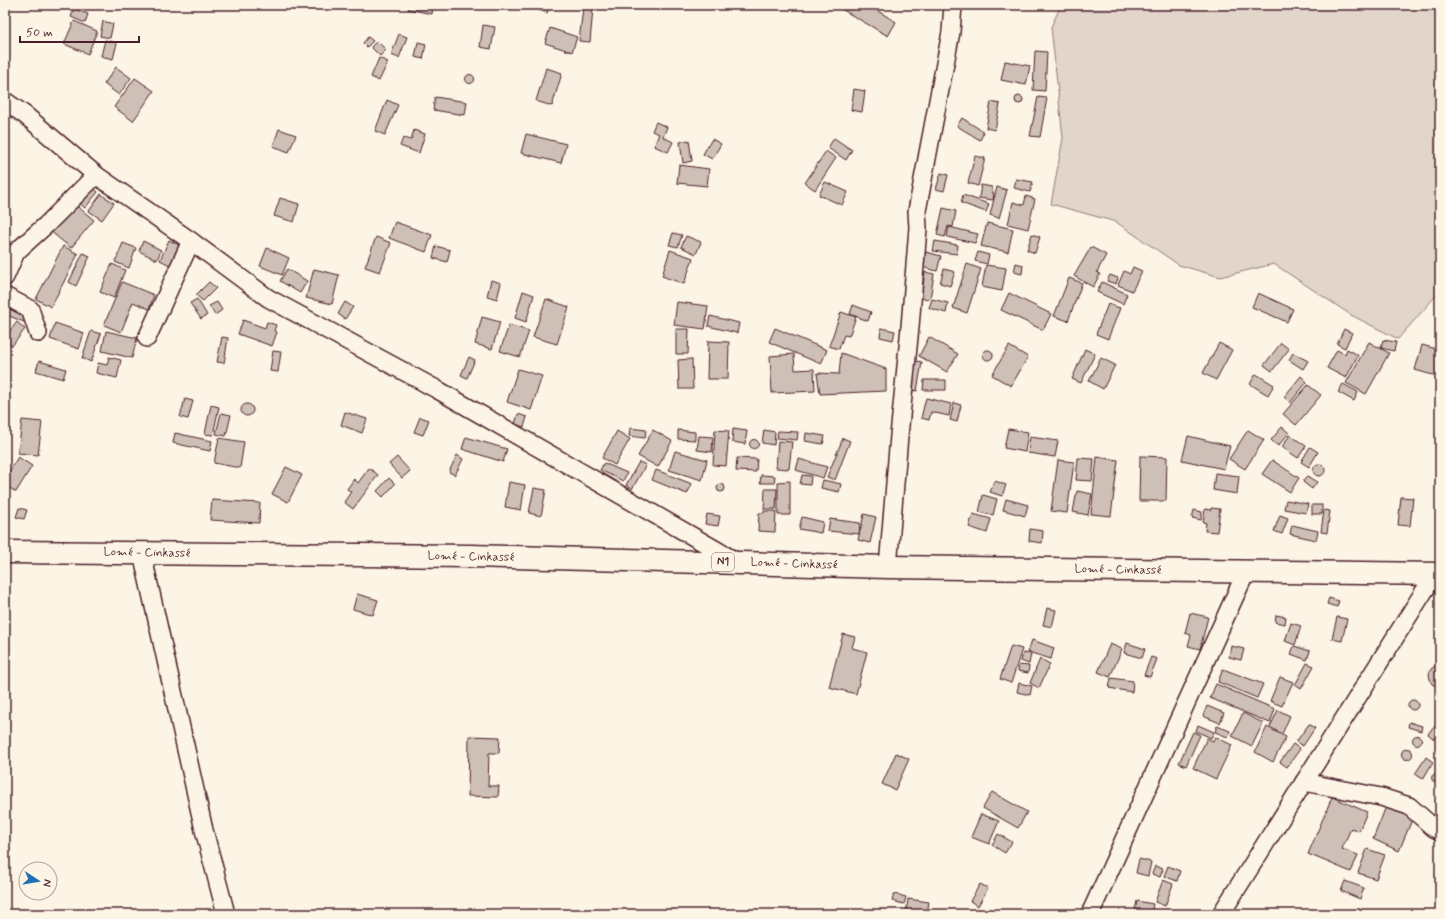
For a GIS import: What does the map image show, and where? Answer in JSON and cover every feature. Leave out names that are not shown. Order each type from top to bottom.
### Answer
[{"type":"highway","name":"Lomé - Cinkassé","points":[[5,552],[471,556],[888,567],[1438,574]]},
{"type":"street","points":[[888,567],[910,327],[918,228],[917,211],[951,32],[953,5]]},
{"type":"street","points":[[5,101],[25,115],[96,175],[191,241],[268,298],[438,390],[739,563]]},
{"type":"street","points":[[5,276],[10,252],[46,225],[96,175]]},
{"type":"street","points":[[147,338],[191,241]]},
{"type":"street","points":[[5,296],[30,309],[38,332]]},
{"type":"street","points":[[142,554],[204,830],[226,914]]},
{"type":"street","points":[[1090,914],[1246,572]]},
{"type":"street","points":[[1221,914],[1438,574]]},
{"type":"street","points":[[1304,782],[1381,797],[1409,806],[1434,828],[1440,830]]},
{"type":"shaded area","points":[[1061,5],[1440,5],[1440,291],[1398,339],[1351,315],[1274,264],[1220,277],[1179,265],[1116,222],[1051,204],[1063,138],[1051,27]]},
{"type":"building","points":[[409,5],[433,5],[432,14],[408,9]]},
{"type":"building","points":[[537,5],[550,5],[547,13],[536,9]]},
{"type":"building","points":[[868,5],[896,22],[888,36],[836,6]]},
{"type":"building","points":[[583,8],[593,9],[590,42],[579,41]]},
{"type":"building","points":[[74,9],[88,14],[85,23],[71,17]]},
{"type":"building","points":[[74,21],[97,31],[88,54],[64,44]]},
{"type":"building","points":[[103,21],[113,24],[110,38],[100,36]]},
{"type":"building","points":[[483,25],[495,27],[491,49],[480,47]]},
{"type":"building","points":[[550,28],[577,37],[572,52],[545,43]]},
{"type":"building","points":[[399,34],[407,37],[399,58],[391,55]]},
{"type":"building","points":[[368,37],[373,41],[367,47],[363,43]]},
{"type":"building","points":[[105,40],[117,43],[113,59],[101,56]]},
{"type":"building","points":[[377,41],[386,50],[380,56],[371,47]]},
{"type":"building","points":[[418,42],[426,44],[423,59],[415,57]]},
{"type":"building","points":[[1035,51],[1047,52],[1045,91],[1033,90]]},
{"type":"building","points":[[379,58],[388,62],[379,81],[371,77]]},
{"type":"building","points":[[1005,61],[1030,66],[1026,85],[1001,80]]},
{"type":"building","points":[[116,67],[131,78],[119,95],[104,84]]},
{"type":"building","points":[[546,68],[562,73],[552,106],[536,101]]},
{"type":"building","points":[[468,75],[472,75],[474,79],[472,83],[468,83],[466,81],[466,77]]},
{"type":"building","points":[[135,78],[154,91],[133,121],[114,107]]},
{"type":"building","points":[[854,89],[865,91],[862,112],[851,110]]},
{"type":"building","points":[[1019,96],[1022,97],[1022,103],[1019,104],[1016,103],[1015,100],[1016,97]]},
{"type":"building","points":[[435,97],[467,102],[465,115],[433,110]]},
{"type":"building","points":[[1038,97],[1047,98],[1040,137],[1030,136]]},
{"type":"building","points":[[387,100],[398,105],[385,135],[375,131]]},
{"type":"building","points":[[991,102],[1000,104],[995,130],[986,128]]},
{"type":"building","points":[[962,118],[984,132],[980,140],[957,126]]},
{"type":"building","points":[[656,122],[667,127],[663,137],[673,142],[668,152],[654,146],[659,134],[652,131]]},
{"type":"building","points":[[279,129],[296,135],[289,152],[273,146]]},
{"type":"building","points":[[414,130],[425,134],[419,153],[400,146],[403,138],[411,140]]},
{"type":"building","points":[[526,134],[566,144],[561,163],[521,153]]},
{"type":"building","points":[[834,138],[852,150],[846,160],[828,148]]},
{"type":"building","points":[[712,139],[721,144],[712,159],[703,154]]},
{"type":"building","points":[[689,140],[692,161],[683,163],[680,142]]},
{"type":"building","points":[[826,151],[836,158],[815,190],[805,183]]},
{"type":"building","points":[[975,156],[985,158],[978,186],[968,183]]},
{"type":"building","points":[[679,165],[709,169],[707,186],[677,183]]},
{"type":"building","points":[[941,173],[948,175],[944,191],[936,189]]},
{"type":"building","points":[[1016,179],[1033,182],[1030,192],[1014,188]]},
{"type":"building","points":[[825,182],[848,192],[842,205],[819,195]]},
{"type":"building","points":[[88,184],[98,192],[85,208],[76,200]]},
{"type":"building","points":[[981,185],[992,187],[992,193],[994,193],[993,200],[979,198]]},
{"type":"building","points":[[997,187],[1007,190],[999,218],[990,215]]},
{"type":"building","points":[[101,194],[114,203],[102,220],[89,211]]},
{"type":"building","points":[[963,195],[989,204],[986,212],[961,203]]},
{"type":"building","points":[[1026,196],[1035,199],[1028,229],[1008,224],[1013,202],[1024,205]]},
{"type":"building","points":[[280,198],[299,204],[294,222],[274,216]]},
{"type":"building","points":[[73,203],[94,220],[71,248],[50,231]]},
{"type":"building","points":[[943,208],[956,211],[953,227],[948,226],[945,237],[937,235]]},
{"type":"building","points":[[395,222],[432,235],[426,252],[389,238]]},
{"type":"building","points":[[987,223],[1013,229],[1008,252],[981,246]]},
{"type":"building","points":[[949,227],[978,234],[975,243],[947,237]]},
{"type":"building","points":[[673,233],[682,235],[678,247],[669,245]]},
{"type":"building","points":[[1032,234],[1040,237],[1035,253],[1027,250]]},
{"type":"building","points":[[686,236],[701,242],[696,254],[681,247]]},
{"type":"building","points":[[376,237],[391,243],[380,272],[365,267]]},
{"type":"building","points":[[169,240],[179,245],[170,265],[160,260]]},
{"type":"building","points":[[143,241],[161,250],[157,260],[139,251]]},
{"type":"building","points":[[935,241],[958,245],[957,254],[933,251]]},
{"type":"building","points":[[123,243],[136,248],[129,268],[115,262]]},
{"type":"building","points":[[63,246],[78,254],[51,307],[36,299]]},
{"type":"building","points":[[436,246],[450,250],[447,262],[433,258]]},
{"type":"building","points":[[1091,247],[1106,255],[1097,272],[1100,274],[1093,287],[1074,276]]},
{"type":"building","points":[[267,248],[289,258],[282,275],[260,266]]},
{"type":"building","points":[[670,250],[693,258],[684,284],[662,276]]},
{"type":"building","points":[[926,252],[941,256],[937,271],[922,267]]},
{"type":"building","points":[[978,252],[989,255],[987,264],[975,261]]},
{"type":"building","points":[[83,253],[90,256],[76,286],[69,282]]},
{"type":"building","points":[[1016,263],[1023,265],[1022,274],[1014,272]]},
{"type":"building","points":[[112,264],[125,270],[114,298],[100,292]]},
{"type":"building","points":[[967,264],[981,269],[967,313],[953,308]]},
{"type":"building","points":[[986,265],[1006,268],[1002,291],[982,287]]},
{"type":"building","points":[[1133,267],[1142,271],[1132,291],[1118,285],[1124,271],[1130,274]]},
{"type":"building","points":[[287,269],[307,281],[300,293],[280,281]]},
{"type":"building","points":[[314,269],[339,275],[332,304],[306,298]]},
{"type":"building","points":[[944,269],[955,272],[950,286],[940,283]]},
{"type":"building","points":[[925,272],[934,274],[930,299],[921,298]]},
{"type":"building","points":[[1110,275],[1118,278],[1116,284],[1107,281]]},
{"type":"building","points":[[1069,278],[1082,283],[1068,321],[1054,316]]},
{"type":"building","points":[[491,280],[501,283],[497,299],[487,296]]},
{"type":"building","points":[[122,282],[154,295],[149,309],[133,302],[121,332],[104,325]]},
{"type":"building","points":[[209,282],[216,288],[203,301],[196,295]]},
{"type":"building","points":[[1102,282],[1127,294],[1123,304],[1097,292]]},
{"type":"building","points":[[523,291],[534,295],[526,322],[515,318]]},
{"type":"building","points":[[1009,293],[1051,314],[1043,330],[1001,310]]},
{"type":"building","points":[[1258,293],[1293,309],[1287,322],[1252,307]]},
{"type":"building","points":[[197,299],[207,315],[201,319],[190,303]]},
{"type":"building","points":[[546,299],[569,307],[557,344],[533,337]]},
{"type":"building","points":[[932,299],[948,303],[946,313],[929,308]]},
{"type":"building","points":[[217,302],[222,310],[215,315],[209,306]]},
{"type":"building","points":[[345,302],[353,307],[345,319],[338,314]]},
{"type":"building","points":[[677,302],[708,306],[705,329],[674,325]]},
{"type":"building","points":[[1108,304],[1120,308],[1108,339],[1096,334]]},
{"type":"building","points":[[853,305],[871,312],[868,321],[850,314]]},
{"type":"building","points":[[11,306],[28,313],[24,322],[7,315]]},
{"type":"building","points":[[841,312],[856,317],[849,336],[844,335],[839,349],[829,346]]},
{"type":"building","points":[[710,316],[739,323],[737,333],[708,326]]},
{"type":"building","points":[[482,317],[500,322],[492,349],[475,344]]},
{"type":"building","points":[[243,320],[265,328],[267,322],[276,325],[274,331],[277,332],[272,346],[238,334]]},
{"type":"building","points":[[17,322],[25,329],[12,346],[5,340],[5,337]]},
{"type":"building","points":[[55,323],[84,333],[79,349],[50,339]]},
{"type":"building","points":[[509,325],[529,331],[520,357],[500,351]]},
{"type":"building","points":[[775,328],[827,350],[821,364],[769,342]]},
{"type":"building","points":[[881,328],[895,331],[893,340],[880,337]]},
{"type":"building","points":[[676,329],[689,329],[688,354],[676,354]]},
{"type":"building","points":[[1344,329],[1352,333],[1345,348],[1337,344]]},
{"type":"building","points":[[91,331],[101,334],[91,362],[82,358]]},
{"type":"building","points":[[106,331],[137,338],[132,358],[102,351]]},
{"type":"building","points":[[222,337],[228,338],[224,363],[217,362]]},
{"type":"building","points":[[929,337],[958,354],[947,372],[919,356]]},
{"type":"building","points":[[1383,340],[1396,342],[1394,351],[1381,348]]},
{"type":"building","points":[[708,341],[729,342],[728,379],[707,379]]},
{"type":"building","points":[[1369,342],[1389,353],[1366,394],[1346,383]]},
{"type":"building","points":[[1219,343],[1232,350],[1216,380],[1203,373]]},
{"type":"building","points":[[1281,343],[1289,349],[1272,371],[1264,365]]},
{"type":"building","points":[[1422,345],[1440,350],[1440,377],[1415,370]]},
{"type":"building","points":[[1009,346],[1028,357],[1011,386],[992,375]]},
{"type":"building","points":[[1085,349],[1095,354],[1081,383],[1072,379]]},
{"type":"building","points":[[1347,349],[1358,355],[1346,378],[1327,368],[1337,350],[1345,354]]},
{"type":"building","points":[[986,350],[990,350],[993,355],[990,360],[986,360],[983,357],[983,353]]},
{"type":"building","points":[[273,351],[281,352],[278,372],[270,371]]},
{"type":"building","points":[[841,353],[886,369],[886,391],[820,394],[817,373],[839,374]]},
{"type":"building","points":[[1293,353],[1308,361],[1303,369],[1289,360]]},
{"type":"building","points":[[794,354],[795,370],[814,369],[815,391],[772,393],[770,356]]},
{"type":"building","points":[[109,357],[121,360],[117,378],[96,373],[98,363],[107,365]]},
{"type":"building","points":[[469,357],[475,360],[467,378],[461,375]]},
{"type":"building","points":[[1101,358],[1115,365],[1103,389],[1089,381]]},
{"type":"building","points":[[692,359],[693,389],[679,389],[678,360]]},
{"type":"building","points":[[911,360],[922,362],[917,391],[906,389]]},
{"type":"building","points":[[39,361],[66,369],[63,379],[36,371]]},
{"type":"building","points":[[518,369],[542,376],[531,410],[507,402]]},
{"type":"building","points":[[1256,374],[1274,385],[1268,395],[1250,384]]},
{"type":"building","points":[[1301,376],[1307,382],[1290,403],[1284,397]]},
{"type":"building","points":[[924,380],[946,380],[946,390],[923,390]]},
{"type":"building","points":[[1343,384],[1358,392],[1354,401],[1338,392]]},
{"type":"building","points":[[1308,385],[1321,395],[1296,425],[1283,414]]},
{"type":"building","points":[[926,398],[951,404],[949,416],[931,412],[929,420],[921,418]]},
{"type":"building","points":[[185,399],[193,401],[188,419],[180,417]]},
{"type":"building","points":[[954,403],[961,405],[957,422],[950,420]]},
{"type":"building","points":[[245,404],[249,404],[253,410],[249,416],[245,416],[241,412],[241,408]]},
{"type":"building","points":[[211,405],[219,407],[213,435],[205,434]]},
{"type":"building","points":[[345,412],[367,419],[362,433],[341,425]]},
{"type":"building","points":[[221,413],[231,415],[226,436],[216,434]]},
{"type":"building","points":[[518,414],[527,417],[524,427],[515,424]]},
{"type":"building","points":[[420,417],[429,420],[423,435],[414,432]]},
{"type":"building","points":[[22,420],[42,422],[38,455],[18,453]]},
{"type":"building","points":[[1282,427],[1289,433],[1278,446],[1271,440]]},
{"type":"building","points":[[630,428],[646,430],[645,438],[629,436]]},
{"type":"building","points":[[733,429],[747,431],[745,444],[732,442]]},
{"type":"building","points":[[1008,429],[1028,432],[1025,452],[1004,448]]},
{"type":"building","points":[[653,430],[672,441],[658,467],[638,456]]},
{"type":"building","points":[[678,430],[695,432],[695,440],[678,439]]},
{"type":"building","points":[[715,430],[729,431],[726,466],[713,465]]},
{"type":"building","points":[[764,430],[775,432],[774,445],[762,443]]},
{"type":"building","points":[[1248,430],[1264,440],[1245,469],[1229,459]]},
{"type":"building","points":[[617,431],[630,439],[615,465],[602,458]]},
{"type":"building","points":[[778,431],[798,432],[797,440],[777,438]]},
{"type":"building","points":[[175,433],[212,441],[210,451],[173,443]]},
{"type":"building","points":[[806,433],[825,436],[823,444],[805,441]]},
{"type":"building","points":[[1290,435],[1306,446],[1298,458],[1282,447]]},
{"type":"building","points":[[699,436],[713,437],[712,452],[697,450]]},
{"type":"building","points":[[1188,436],[1230,446],[1224,469],[1182,460]]},
{"type":"building","points":[[466,437],[507,449],[503,462],[462,449]]},
{"type":"building","points":[[1030,437],[1058,441],[1055,457],[1028,453]]},
{"type":"building","points":[[219,438],[244,442],[240,468],[214,463]]},
{"type":"building","points":[[843,438],[850,441],[835,480],[827,477]]},
{"type":"building","points":[[752,440],[756,440],[758,444],[756,448],[752,448],[750,446],[750,442]]},
{"type":"building","points":[[778,441],[792,442],[789,469],[776,468]]},
{"type":"building","points":[[1310,447],[1318,452],[1309,467],[1301,462]]},
{"type":"building","points":[[675,451],[707,460],[702,480],[669,470]]},
{"type":"building","points":[[457,455],[463,459],[455,475],[449,472]]},
{"type":"building","points":[[1140,456],[1167,457],[1166,501],[1139,501]]},
{"type":"building","points":[[18,457],[32,466],[16,492],[5,485],[5,478]]},
{"type":"building","points":[[397,457],[410,471],[402,478],[389,464]]},
{"type":"building","points":[[1097,457],[1118,460],[1111,516],[1091,514]]},
{"type":"building","points":[[737,458],[757,459],[756,472],[736,471]]},
{"type":"building","points":[[1078,458],[1094,459],[1092,481],[1076,480]]},
{"type":"building","points":[[799,459],[827,467],[823,478],[796,470]]},
{"type":"building","points":[[1058,460],[1074,462],[1067,513],[1051,511]]},
{"type":"building","points":[[1272,460],[1299,478],[1290,492],[1262,474]]},
{"type":"building","points":[[639,462],[646,465],[632,489],[626,485]]},
{"type":"building","points":[[604,463],[627,473],[623,481],[600,470]]},
{"type":"building","points":[[1319,464],[1323,466],[1325,470],[1323,474],[1319,476],[1315,474],[1313,470],[1315,466]]},
{"type":"building","points":[[286,467],[302,475],[288,502],[272,494]]},
{"type":"building","points":[[369,468],[378,475],[353,509],[344,502],[351,492],[347,489],[354,479],[358,483]]},
{"type":"building","points":[[656,470],[692,484],[687,494],[652,480]]},
{"type":"building","points":[[1215,473],[1239,476],[1237,494],[1213,490]]},
{"type":"building","points":[[761,475],[775,476],[774,483],[760,483]]},
{"type":"building","points":[[802,475],[811,476],[810,485],[800,484]]},
{"type":"building","points":[[1307,476],[1317,482],[1312,489],[1303,482]]},
{"type":"building","points":[[389,478],[395,484],[383,497],[377,491]]},
{"type":"building","points":[[823,480],[841,484],[839,492],[821,488]]},
{"type":"building","points":[[790,481],[790,515],[778,515],[778,482]]},
{"type":"building","points":[[995,481],[1006,485],[1002,496],[990,492]]},
{"type":"building","points":[[509,482],[525,485],[521,510],[505,507]]},
{"type":"building","points":[[719,484],[723,484],[725,488],[723,492],[719,492],[717,490],[717,486]]},
{"type":"building","points":[[534,488],[546,490],[541,516],[529,513]]},
{"type":"building","points":[[765,489],[777,489],[776,509],[764,509]]},
{"type":"building","points":[[1077,491],[1092,494],[1088,515],[1073,512]]},
{"type":"building","points":[[983,495],[997,499],[993,515],[979,512]]},
{"type":"building","points":[[1401,497],[1413,498],[1410,526],[1398,525]]},
{"type":"building","points":[[1006,499],[1028,505],[1025,516],[1003,510]]},
{"type":"building","points":[[212,500],[260,503],[259,523],[210,520]]},
{"type":"building","points":[[1286,500],[1308,504],[1306,513],[1284,509]]},
{"type":"building","points":[[1312,505],[1322,505],[1322,514],[1312,514]]},
{"type":"building","points":[[19,508],[27,510],[24,519],[16,517]]},
{"type":"building","points":[[1211,508],[1220,509],[1217,532],[1205,531],[1206,523],[1203,522],[1205,509],[1211,510]]},
{"type":"building","points":[[1194,510],[1202,512],[1201,520],[1192,518]]},
{"type":"building","points":[[1324,510],[1330,511],[1327,533],[1321,532]]},
{"type":"building","points":[[764,511],[776,511],[775,532],[758,531],[759,513],[764,513]]},
{"type":"building","points":[[707,514],[720,516],[718,526],[705,524]]},
{"type":"building","points":[[864,514],[876,517],[870,543],[858,540]]},
{"type":"building","points":[[973,514],[991,519],[987,533],[969,527]]},
{"type":"building","points":[[1280,515],[1288,518],[1282,534],[1274,531]]},
{"type":"building","points":[[802,517],[823,522],[821,533],[799,529]]},
{"type":"building","points":[[830,519],[860,523],[859,534],[828,531]]},
{"type":"building","points":[[1292,525],[1318,531],[1316,540],[1290,534]]},
{"type":"building","points":[[1030,529],[1043,531],[1042,543],[1029,541]]},
{"type":"building","points":[[357,594],[378,600],[373,615],[353,609]]},
{"type":"building","points":[[1329,598],[1339,601],[1337,607],[1327,604]]},
{"type":"building","points":[[1047,608],[1056,610],[1052,627],[1043,625]]},
{"type":"building","points":[[1190,613],[1208,617],[1200,649],[1188,646],[1191,635],[1185,633]]},
{"type":"building","points":[[1276,615],[1286,617],[1285,624],[1275,622]]},
{"type":"building","points":[[1337,617],[1347,619],[1342,641],[1332,639]]},
{"type":"building","points":[[1291,623],[1301,626],[1295,645],[1285,641]]},
{"type":"building","points":[[843,634],[855,637],[852,648],[867,652],[856,694],[829,687]]},
{"type":"building","points":[[1032,640],[1054,648],[1051,659],[1028,652]]},
{"type":"building","points":[[1127,643],[1145,649],[1142,658],[1124,653]]},
{"type":"building","points":[[1110,644],[1122,649],[1110,677],[1098,672]]},
{"type":"building","points":[[1011,646],[1022,649],[1011,683],[1000,679]]},
{"type":"building","points":[[1231,646],[1244,649],[1241,660],[1229,657]]},
{"type":"building","points":[[1294,646],[1310,651],[1307,660],[1291,654]]},
{"type":"building","points":[[1023,653],[1031,654],[1029,664],[1021,661]]},
{"type":"building","points":[[1151,657],[1157,659],[1150,677],[1144,675]]},
{"type":"building","points":[[1040,659],[1050,664],[1039,688],[1030,683]]},
{"type":"building","points":[[1307,663],[1314,666],[1301,689],[1295,685]]},
{"type":"building","points":[[1019,665],[1029,666],[1028,673],[1018,671]]},
{"type":"building","points":[[1440,665],[1440,688],[1432,684],[1429,674],[1431,669]]},
{"type":"building","points":[[1223,669],[1263,684],[1257,698],[1218,682]]},
{"type":"building","points":[[1280,677],[1293,682],[1282,706],[1270,701]]},
{"type":"building","points":[[1111,678],[1133,681],[1132,692],[1109,688]]},
{"type":"building","points":[[1019,683],[1032,686],[1030,695],[1017,692]]},
{"type":"building","points":[[1216,684],[1275,709],[1270,723],[1210,698]]},
{"type":"building","points":[[1411,700],[1415,700],[1417,701],[1417,709],[1411,710],[1408,707],[1408,703]]},
{"type":"building","points":[[1207,706],[1224,713],[1220,723],[1203,716]]},
{"type":"building","points":[[1278,710],[1290,716],[1282,734],[1270,727]]},
{"type":"building","points":[[1243,713],[1263,723],[1252,746],[1232,736]]},
{"type":"building","points":[[1409,722],[1422,726],[1421,731],[1408,727]]},
{"type":"building","points":[[1309,724],[1315,728],[1303,746],[1296,742]]},
{"type":"building","points":[[1198,725],[1214,732],[1211,738],[1196,731]]},
{"type":"building","points":[[1217,726],[1230,731],[1228,737],[1215,732]]},
{"type":"building","points":[[1434,726],[1440,731],[1434,739],[1428,734]]},
{"type":"building","points":[[1267,727],[1286,737],[1273,762],[1255,752]]},
{"type":"building","points":[[1193,732],[1200,735],[1186,766],[1179,763]]},
{"type":"building","points":[[1417,735],[1422,740],[1417,745],[1412,740]]},
{"type":"building","points":[[469,736],[500,737],[499,753],[489,753],[488,786],[499,786],[498,797],[468,796]]},
{"type":"building","points":[[1215,737],[1232,745],[1216,779],[1193,768],[1207,738],[1213,741]]},
{"type":"building","points":[[1293,744],[1300,749],[1287,767],[1280,762]]},
{"type":"building","points":[[1405,749],[1409,749],[1411,750],[1411,758],[1405,759],[1402,756],[1402,752]]},
{"type":"building","points":[[896,753],[909,759],[895,790],[882,784]]},
{"type":"building","points":[[1426,757],[1433,762],[1423,779],[1415,774]]},
{"type":"building","points":[[1435,774],[1438,775],[1438,781],[1435,782],[1432,781],[1431,778],[1432,775]]},
{"type":"building","points":[[992,792],[1027,812],[1018,828],[983,808]]},
{"type":"building","points":[[1332,797],[1367,812],[1359,831],[1351,828],[1342,849],[1358,855],[1351,872],[1308,854]]},
{"type":"building","points":[[1387,804],[1414,815],[1399,851],[1373,839]]},
{"type":"building","points":[[1438,807],[1440,808],[1440,821],[1433,818]]},
{"type":"building","points":[[981,814],[999,821],[989,844],[971,837]]},
{"type":"building","points":[[998,834],[1012,842],[1005,853],[992,845]]},
{"type":"building","points":[[1367,849],[1385,855],[1376,879],[1358,873]]},
{"type":"building","points":[[1139,859],[1151,862],[1148,876],[1136,873]]},
{"type":"building","points":[[1155,866],[1163,869],[1160,877],[1152,874]]},
{"type":"building","points":[[1168,866],[1180,871],[1177,881],[1164,876]]},
{"type":"building","points":[[1163,880],[1173,884],[1165,906],[1155,902]]},
{"type":"building","points":[[1345,881],[1364,888],[1360,899],[1341,891]]},
{"type":"building","points":[[980,884],[988,888],[978,906],[970,901]]},
{"type":"building","points":[[894,894],[906,897],[904,904],[892,901]]},
{"type":"building","points":[[908,899],[929,902],[927,914],[906,914]]},
{"type":"building","points":[[1137,901],[1153,904],[1151,914],[1135,910]]}]
